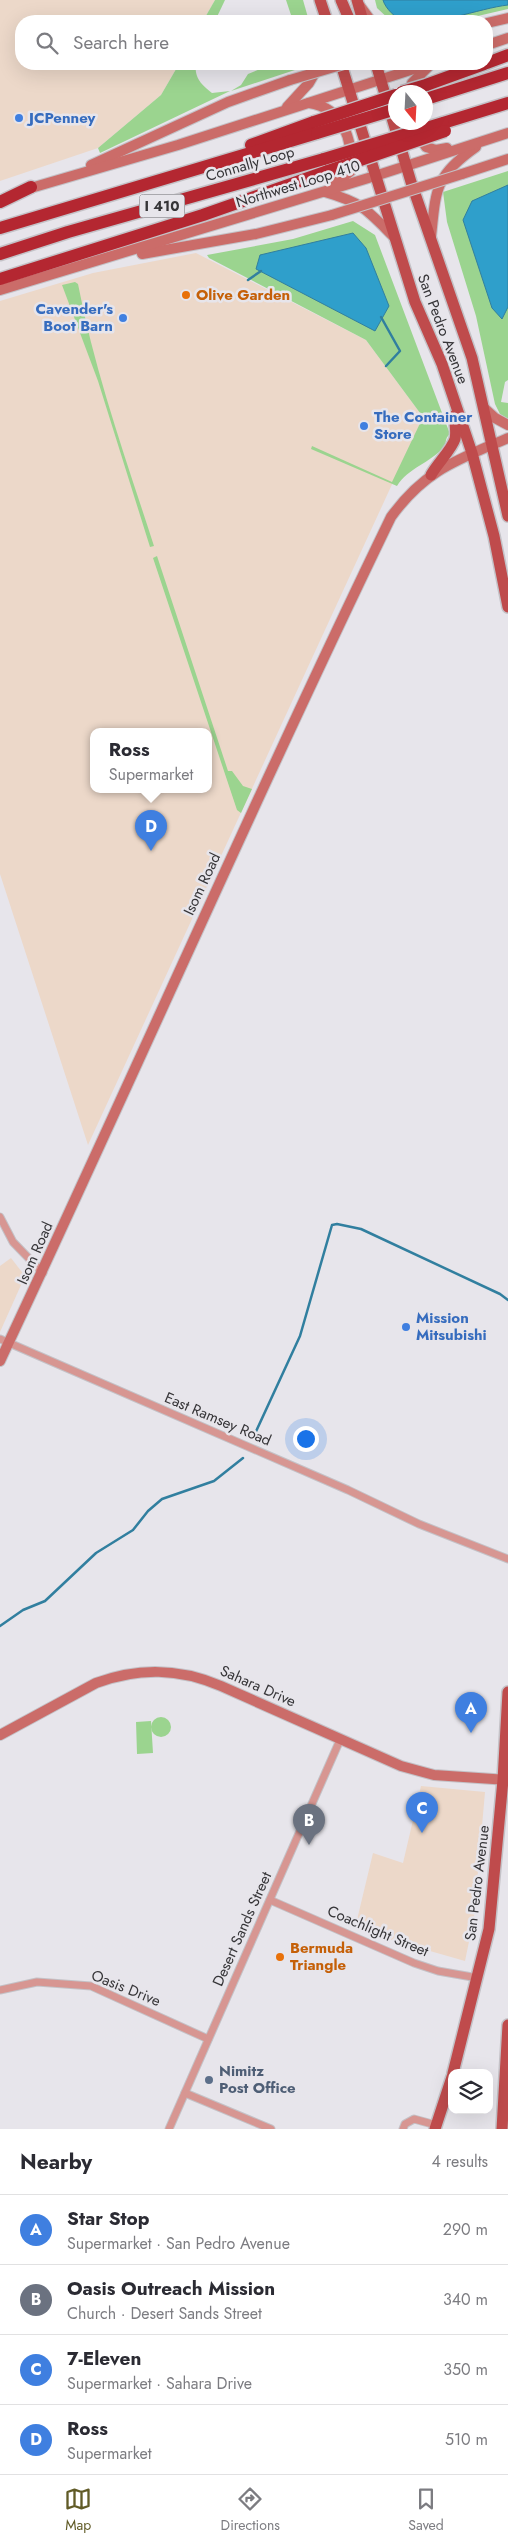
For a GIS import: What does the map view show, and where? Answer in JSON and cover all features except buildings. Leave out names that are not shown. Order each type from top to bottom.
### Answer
[{"type":"highway","points":[[493,61],[508,56]]},
{"type":"highway","points":[[423,85],[465,70]]},
{"type":"highway","points":[[433,97],[508,72]]},
{"type":"highway","points":[[316,128],[388,98]]},
{"type":"highway","points":[[444,127],[508,103]]},
{"type":"highway","points":[[0,279],[203,215],[326,165],[508,108]]},
{"type":"highway","points":[[316,128],[388,111]]},
{"type":"highway","name":"I 410","points":[[0,228],[136,187],[316,128]]},
{"type":"highway","name":"Connally Loop","points":[[0,254],[68,232],[326,165]]},
{"type":"highway","points":[[0,202],[31,187]]},
{"type":"main road","points":[[320,0],[324,15]]},
{"type":"main road","points":[[341,0],[347,15]]},
{"type":"main road","points":[[357,1],[361,15]]},
{"type":"main road","points":[[357,1],[367,15]]},
{"type":"main road","points":[[493,22],[508,18]]},
{"type":"main road","points":[[493,43],[508,38]]},
{"type":"main road","points":[[284,109],[309,83],[317,70]]},
{"type":"main road","points":[[54,181],[228,102],[322,70]]},
{"type":"main road","name":"San Pedro Avenue","points":[[344,70],[415,302],[442,364],[472,453],[494,536],[508,607]]},
{"type":"main road","points":[[374,70],[380,80]]},
{"type":"main road","name":"San Pedro Avenue","points":[[378,70],[406,166],[472,358],[508,516]]},
{"type":"main road","points":[[0,197],[178,145],[284,109],[411,70]]},
{"type":"main road","points":[[412,85],[424,70]]},
{"type":"main road","points":[[306,103],[322,105],[336,114],[342,123],[352,154],[351,171],[324,192]]},
{"type":"main road","points":[[417,130],[426,148],[436,150],[485,140]]},
{"type":"main road","name":"Northwest Loop 410","points":[[0,290],[324,192],[508,132]]},
{"type":"main road","points":[[431,237],[438,186],[456,161],[485,140]]},
{"type":"main road","name":"Northwest Loop 410","points":[[97,262],[256,234],[332,215],[508,159]]},
{"type":"main road","points":[[324,192],[355,201],[367,208],[394,237]]},
{"type":"main road","points":[[431,474],[439,459],[454,444],[456,406]]},
{"type":"main road","points":[[484,408],[495,418],[508,425]]},
{"type":"main road","name":"Isom Road","points":[[0,1361],[4,1341],[43,1273],[145,1042],[313,679],[387,526],[405,498],[431,474],[472,453],[508,438]]},
{"type":"main road","name":"Sahara Drive","points":[[0,1734],[96,1683],[129,1673],[157,1671],[204,1679],[340,1740],[419,1772],[506,1780]]},
{"type":"main road","name":"San Pedro Avenue","points":[[454,2069],[489,1929],[506,1780],[508,1692]]},
{"type":"main road","points":[[502,2129],[508,2025]]},
{"type":"main road","points":[[435,2127],[448,2089]]},
{"type":"street","points":[[0,1217],[13,1242],[43,1273]]},
{"type":"street","name":"East Ramsey Road","points":[[4,1341],[348,1490],[419,1524],[508,1559]]},
{"type":"street","name":"Desert Sands Street","points":[[169,2129],[340,1740]]},
{"type":"street","name":"Coachlight Street","points":[[270,1900],[414,1963],[438,1971],[478,1978]]},
{"type":"street","name":"Oasis Drive","points":[[0,1990],[37,1982],[91,1986],[208,2039]]},
{"type":"street","points":[[185,2093],[271,2129]]},
{"type":"street","points":[[403,2129],[405,2124],[414,2119],[435,2127]]},
{"type":"shaded area","points":[[0,0],[215,0],[206,15],[15,15],[15,70],[176,70],[161,95],[98,148],[0,181]]},
{"type":"shaded area","points":[[196,253],[366,340],[423,417],[88,1145],[0,874],[0,301],[93,273]]},
{"type":"shaded area","points":[[11,1258],[25,1276],[0,1332],[0,1266]]},
{"type":"shaded area","points":[[421,1786],[485,1792],[474,1917],[465,1961],[388,1939],[356,1924],[373,1853],[403,1863]]},
{"type":"green space","points":[[215,0],[225,0],[218,15],[206,15]]},
{"type":"green space","points":[[286,0],[303,0],[307,15],[291,15]]},
{"type":"green space","points":[[375,0],[508,0],[508,9],[482,15],[385,15],[377,8]]},
{"type":"green space","points":[[176,70],[196,70],[202,84],[212,93],[230,91],[100,153],[98,148],[161,95]]},
{"type":"green space","points":[[258,70],[295,70],[231,91],[241,85],[248,74]]},
{"type":"green space","points":[[508,171],[508,380],[505,382],[501,402],[508,403],[508,419],[500,414],[495,404],[476,316],[447,222],[443,192]]},
{"type":"green space","points":[[353,221],[375,235],[450,434],[444,447],[438,453],[413,470],[397,486],[311,449],[312,446],[392,482],[423,417],[366,340],[209,258],[207,255],[293,239]]},
{"type":"green space","points":[[75,282],[78,284],[93,350],[112,416],[154,546],[150,547],[98,381],[62,285]]},
{"type":"green space","points":[[157,556],[228,771],[232,771],[243,786],[252,789],[241,813],[237,810],[212,735],[212,728],[210,728],[153,558]]},
{"type":"green space","points":[[161,1717],[168,1720],[171,1727],[168,1734],[161,1737],[154,1734],[151,1727],[154,1720]]},
{"type":"green space","points":[[151,1721],[153,1753],[137,1754],[136,1722]]},
{"type":"water","points":[[383,0],[508,0],[508,5],[463,15],[393,15]]},
{"type":"water","points":[[508,185],[508,307],[502,319],[492,308],[463,220],[472,201]]},
{"type":"water","points":[[353,233],[366,248],[389,306],[375,331],[256,269],[260,255]]},
{"type":"waterway","points":[[248,280],[261,271]]},
{"type":"waterway","points":[[381,317],[400,351],[386,366]]},
{"type":"waterway","points":[[253,1438],[300,1336],[332,1225],[337,1224],[361,1229],[500,1294],[508,1300]]},
{"type":"waterway","points":[[0,1626],[23,1610],[45,1601],[96,1553],[133,1530],[148,1511],[162,1499],[214,1481],[243,1458]]},
{"type":"place","name":"JCPenney","points":[[19,118]]},
{"type":"place","name":"Olive Garden","points":[[186,295]]},
{"type":"place","name":"Cavender's Boot Barn","points":[[123,318]]},
{"type":"place","name":"The Container Store","points":[[364,426]]},
{"type":"place","name":"Ross","points":[[151,851]]},
{"type":"place","name":"Mission Mitsubishi","points":[[406,1327]]},
{"type":"place","name":"Star Stop","points":[[471,1733]]},
{"type":"place","name":"7-Eleven","points":[[422,1833]]},
{"type":"place","name":"Oasis Outreach Mission","points":[[309,1845]]},
{"type":"place","name":"Bermuda Triangle","points":[[280,1957]]},
{"type":"place","name":"Nimitz Post Office","points":[[209,2080]]}]
